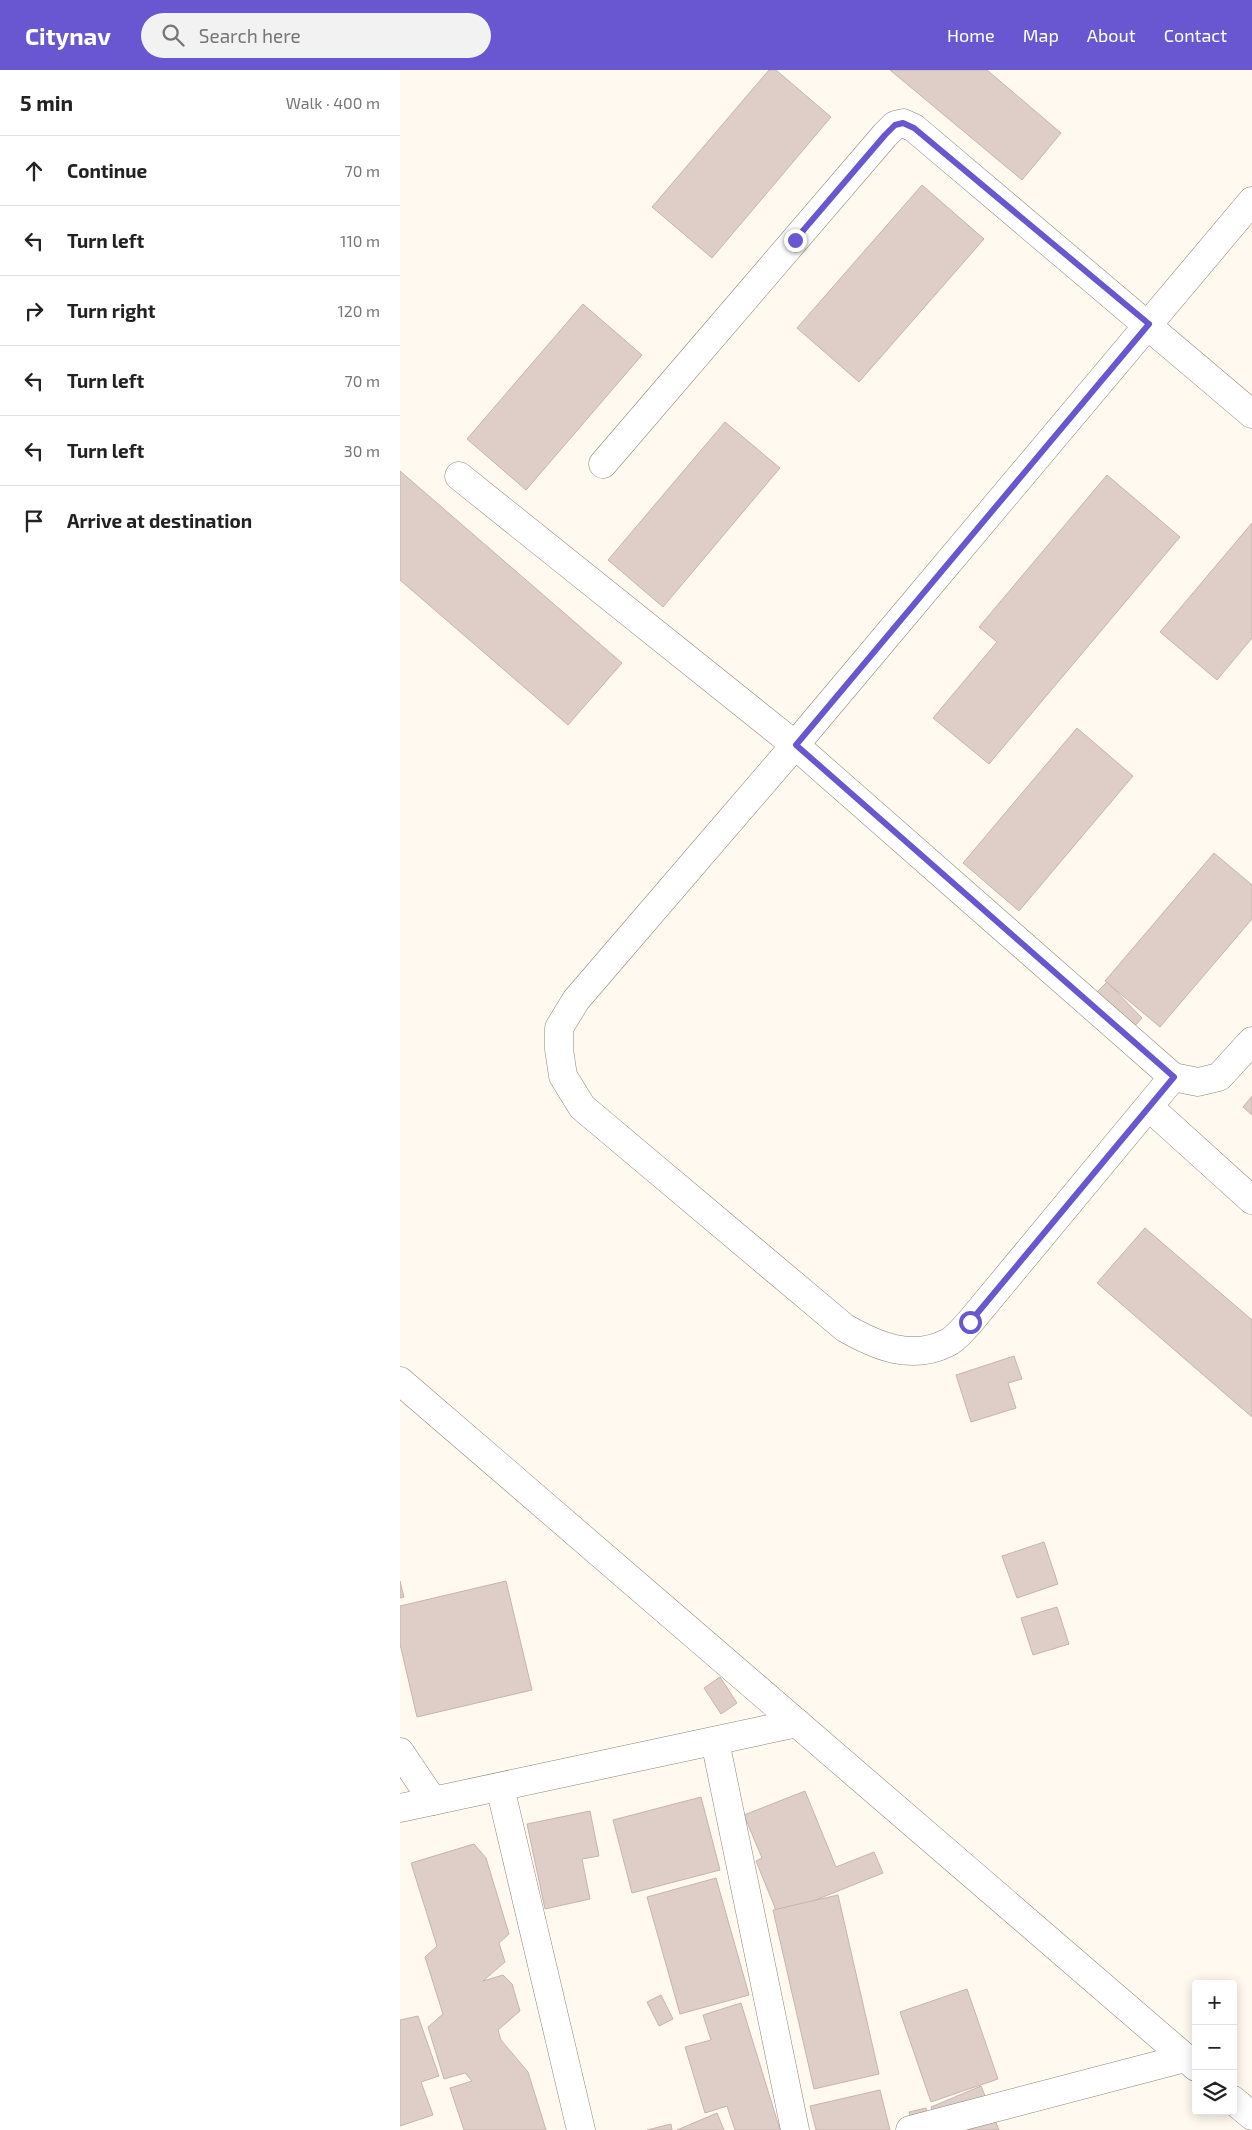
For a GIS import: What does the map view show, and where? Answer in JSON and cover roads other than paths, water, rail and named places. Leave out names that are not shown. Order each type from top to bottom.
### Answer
[{"type":"street","points":[[603,464],[885,135],[895,125],[903,123],[914,128],[1149,324],[1252,414]]},
{"type":"street","points":[[1174,1077],[970,1322],[948,1342],[917,1353],[874,1344],[845,1328],[582,1107],[563,1076],[559,1050],[559,1028],[576,1000],[796,745],[1252,201]]},
{"type":"street","points":[[459,476],[796,745],[1174,1077],[1198,1082],[1219,1077],[1252,1041]]},
{"type":"street","points":[[1149,1107],[1252,1200]]},
{"type":"street","points":[[402,1385],[1191,2063]]},
{"type":"street","points":[[400,1808],[797,1723]]},
{"type":"street","points":[[715,1740],[795,2130]]},
{"type":"street","points":[[400,1752],[433,1801]]},
{"type":"street","points":[[500,1787],[581,2130]]},
{"type":"street","points":[[910,2130],[1191,2063]]},
{"type":"street","points":[[1237,2103],[1252,2116]]}]
